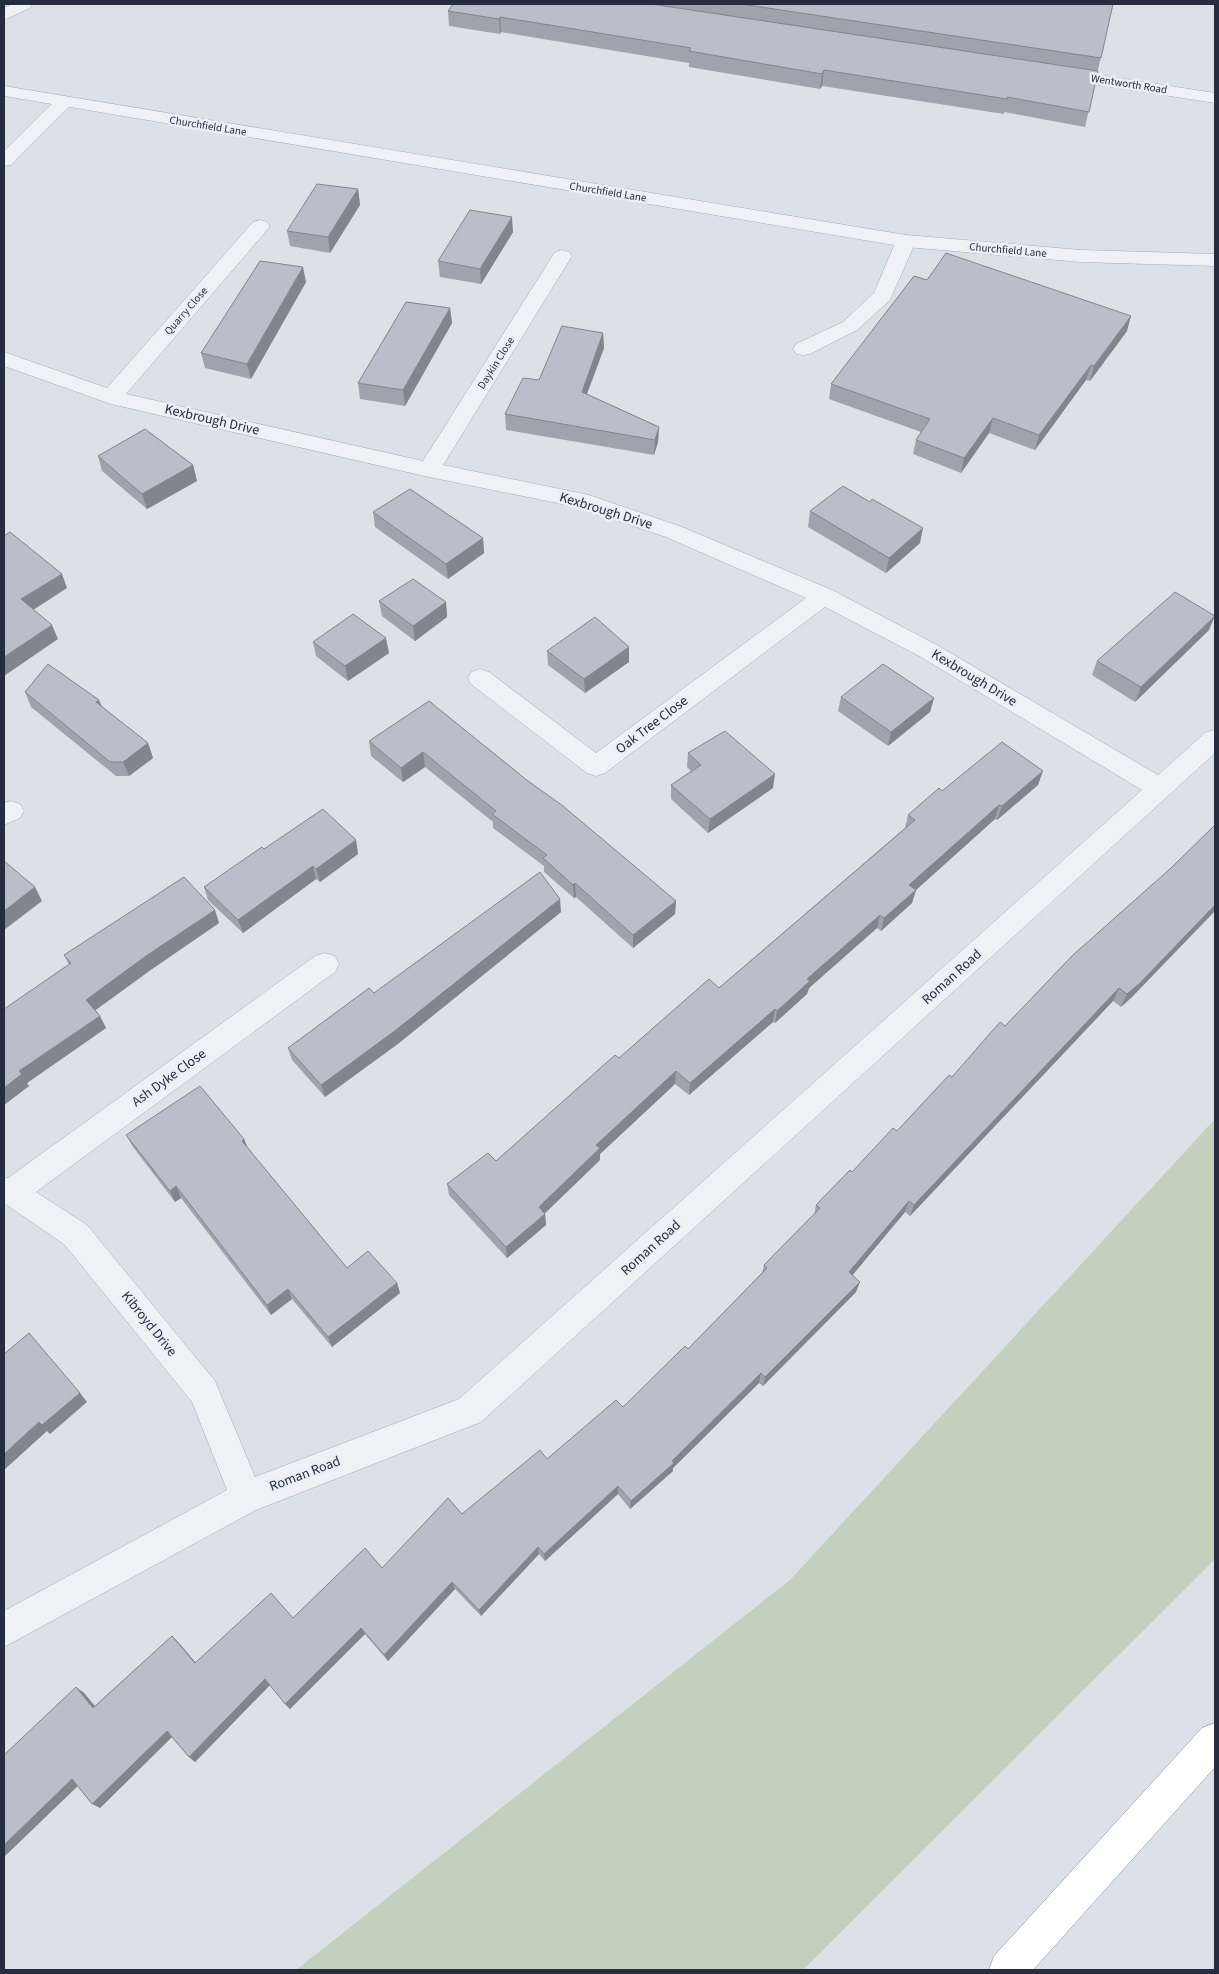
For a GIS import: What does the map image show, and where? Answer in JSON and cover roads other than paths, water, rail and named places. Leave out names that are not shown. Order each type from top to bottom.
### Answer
[{"type":"highway","points":[[1008,1970],[1215,1741]]},
{"type":"street","points":[[4,15],[24,4]]},
{"type":"street","name":"Wentworth Road","points":[[1046,72],[1215,98]]},
{"type":"street","name":"Churchfield Lane","points":[[4,91],[906,241],[1081,256],[1215,260]]},
{"type":"street","points":[[4,161],[64,102]]},
{"type":"street","name":"Quarry Close","points":[[110,396],[260,226]]},
{"type":"street","points":[[803,349],[850,326],[883,296],[906,241]]},
{"type":"street","name":"Daykin Close","points":[[429,470],[562,256]]},
{"type":"street","name":"Kexbrough Drive","points":[[4,359],[110,396],[429,470],[581,500],[674,532],[824,596],[929,651],[1161,790]]},
{"type":"street","name":"Oak Tree Close","points":[[480,678],[596,766],[824,596]]},
{"type":"street","name":"Roman Road","points":[[4,1630],[246,1497],[470,1411],[1161,790],[1215,739]]},
{"type":"street","name":"Ash Dyke Close","points":[[8,1191],[326,964]]},
{"type":"street","name":"Kibroyd Drive","points":[[8,1191],[76,1235],[204,1392],[246,1497]]}]
